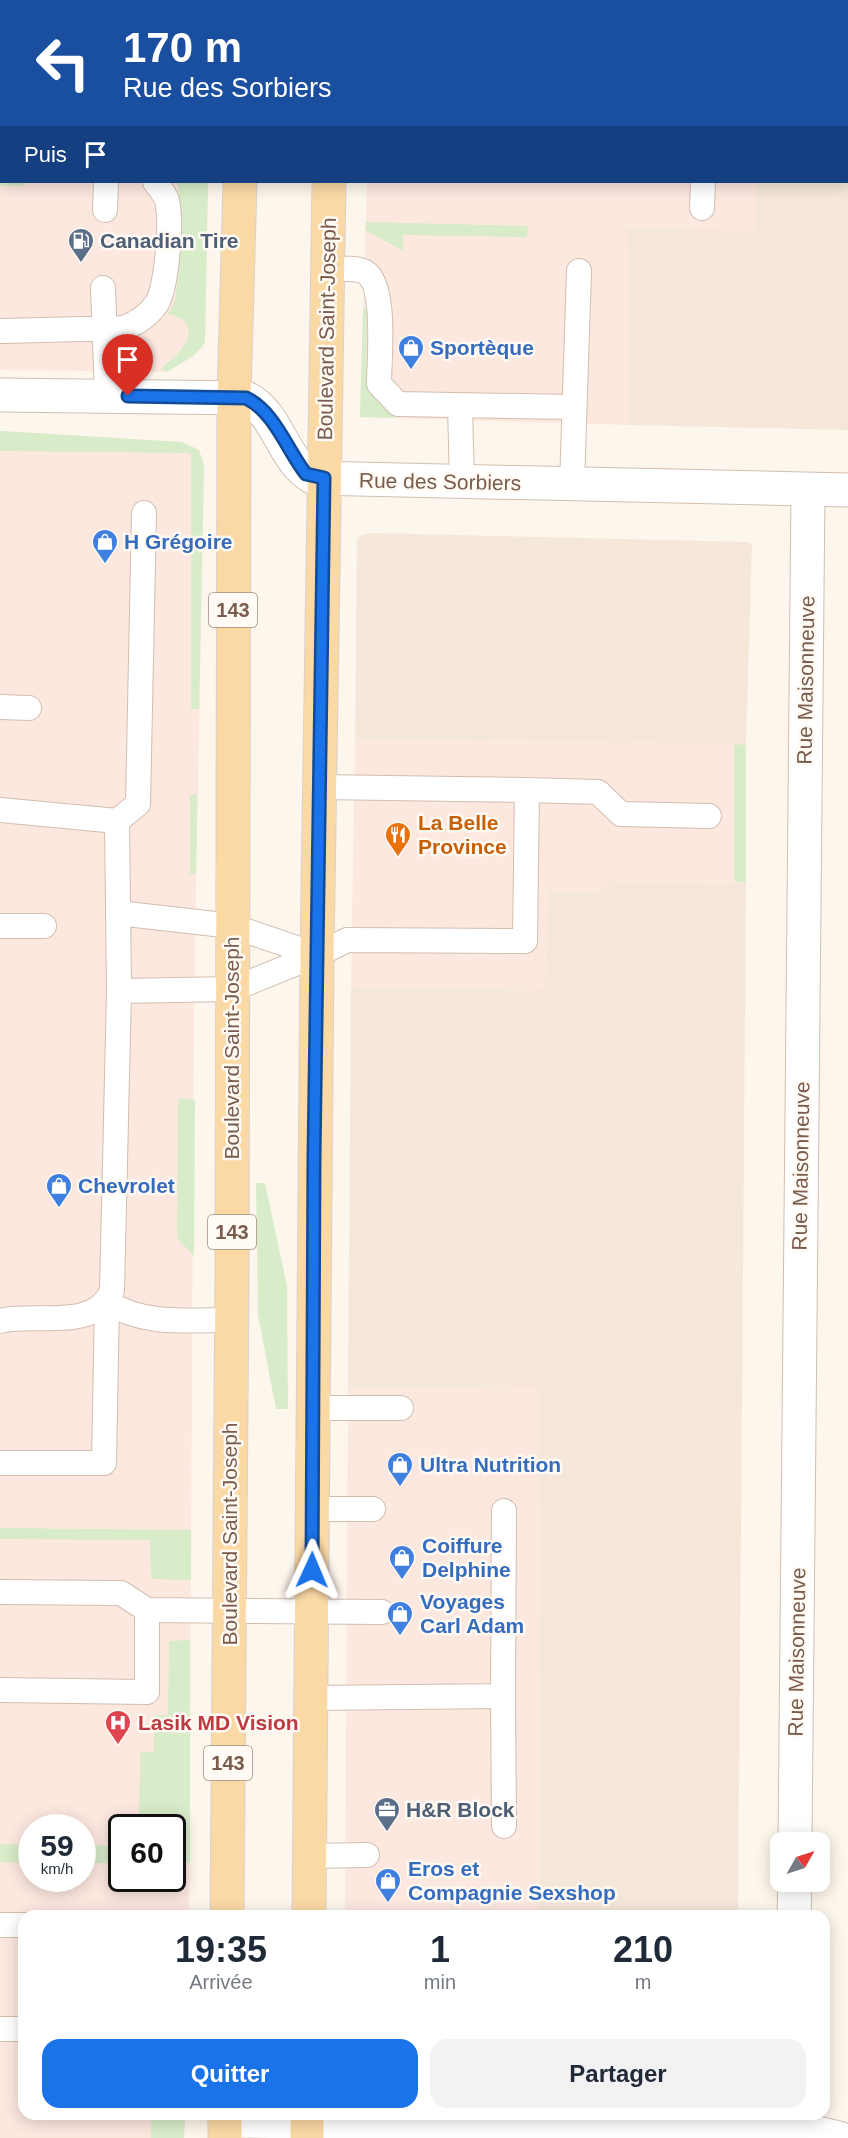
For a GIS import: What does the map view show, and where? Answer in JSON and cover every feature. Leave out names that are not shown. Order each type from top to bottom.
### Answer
[{"type":"main road","name":"Boulevard Saint-Joseph","points":[[226,1910],[231,1320],[234,396],[240,183]]},
{"type":"main road","name":"Boulevard Saint-Joseph","points":[[309,1910],[316,955],[329,183]]},
{"type":"street","name":"Rue des Sorbiers","points":[[0,395],[234,396],[258,404],[306,474],[324,478],[848,490]]},
{"type":"street","name":"Rue Maisonneuve","points":[[795,1832],[808,490]]},
{"type":"street","points":[[794,1910],[795,1892]]},
{"type":"street","points":[[225,2124],[307,2125],[389,2120]]},
{"type":"street","points":[[408,2120],[437,2131],[489,2120]]},
{"type":"street","points":[[537,2120],[792,2126],[839,2138]]},
{"type":"lane","points":[[105,210],[106,183]]},
{"type":"lane","points":[[1,331],[105,328],[135,324],[156,303],[163,288],[168,204],[156,183]]},
{"type":"lane","points":[[702,208],[703,183]]},
{"type":"lane","points":[[328,269],[364,272],[375,286],[379,295],[379,384],[398,404],[574,407]]},
{"type":"lane","points":[[572,485],[579,271]]},
{"type":"lane","points":[[104,288],[107,396]]},
{"type":"lane","points":[[460,406],[462,482]]},
{"type":"lane","points":[[0,810],[117,821],[138,804],[144,513]]},
{"type":"lane","points":[[0,707],[29,708]]},
{"type":"lane","points":[[320,787],[598,792],[621,814],[709,816]]},
{"type":"lane","points":[[119,991],[232,989],[347,940],[525,941],[527,790]]},
{"type":"lane","points":[[0,1463],[104,1463],[107,1302],[114,1274],[119,991],[117,821]]},
{"type":"lane","points":[[118,913],[232,926],[316,955]]},
{"type":"lane","points":[[0,926],[44,926]]},
{"type":"lane","points":[[107,1302],[134,1316],[151,1319],[231,1320]]},
{"type":"lane","points":[[0,1322],[18,1317],[86,1316],[107,1302]]},
{"type":"lane","points":[[313,1408],[401,1408]]},
{"type":"lane","points":[[312,1509],[373,1509]]},
{"type":"lane","points":[[504,1511],[504,1826]]},
{"type":"lane","points":[[0,1592],[121,1593],[147,1610],[382,1612]]},
{"type":"lane","points":[[0,1690],[147,1692],[147,1610]]},
{"type":"lane","points":[[311,1698],[503,1696]]},
{"type":"lane","points":[[310,1856],[367,1855]]},
{"type":"lane","points":[[0,1925],[18,1925]]},
{"type":"lane","points":[[0,2029],[18,2029]]},
{"type":"shaded area","points":[[0,183],[208,183],[205,343],[201,349],[167,372],[0,370]]},
{"type":"shaded area","points":[[367,183],[755,183],[755,231],[627,228],[628,425],[360,417]]},
{"type":"shaded area","points":[[755,183],[848,183],[848,430],[628,425],[627,227],[754,231]]},
{"type":"shaded area","points":[[0,431],[182,442],[199,450],[204,466],[194,1010],[189,1910],[18,1910],[18,2120],[185,2120],[184,2138],[0,2138]]},
{"type":"shaded area","points":[[372,533],[748,542],[752,545],[746,745],[355,739],[357,540],[361,535]]},
{"type":"shaded area","points":[[355,739],[746,745],[746,883],[609,881],[601,889],[593,892],[548,891],[545,990],[351,987]]},
{"type":"shaded area","points":[[608,881],[746,883],[738,1910],[540,1910],[538,1386],[348,1388],[351,987],[544,990],[548,891],[593,892],[601,889]]},
{"type":"shaded area","points":[[538,1386],[540,1910],[345,1910],[348,1388]]},
{"type":"green space","points":[[0,183],[26,183],[22,186],[0,186]]},
{"type":"green space","points":[[178,183],[208,183],[205,343],[193,356],[167,372],[161,368],[182,348],[189,332],[187,325],[180,319],[168,314],[175,301]]},
{"type":"green space","points":[[366,222],[528,226],[527,237],[403,235],[403,251],[365,230]]},
{"type":"green space","points":[[363,306],[367,311],[366,383],[395,414],[394,418],[360,417]]},
{"type":"green space","points":[[0,431],[182,442],[199,450],[204,466],[199,709],[191,709],[191,453],[0,451]]},
{"type":"green space","points":[[734,744],[746,745],[746,883],[734,881]]},
{"type":"green space","points":[[197,794],[196,873],[190,874],[190,795]]},
{"type":"green space","points":[[178,1098],[195,1100],[194,1256],[177,1238]]},
{"type":"green space","points":[[256,1183],[265,1183],[287,1286],[288,1409],[276,1409],[258,1315]]},
{"type":"green space","points":[[0,1528],[191,1530],[191,1580],[151,1579],[150,1540],[0,1539]]},
{"type":"green space","points":[[190,1640],[190,1863],[186,1863],[186,1814],[139,1814],[140,1752],[154,1752],[154,1715],[168,1715],[169,1641]]},
{"type":"green space","points":[[0,1844],[18,1845],[18,1863],[0,1862]]},
{"type":"green space","points":[[96,1845],[108,1846],[108,1863],[96,1863]]},
{"type":"green space","points":[[152,2120],[185,2120],[184,2138],[151,2138]]},
{"type":"place","name":"Canadian Tire","points":[[81,264]]},
{"type":"place","name":"Sportèque","points":[[411,371]]},
{"type":"place","name":"H Grégoire","points":[[105,565]]},
{"type":"place","name":"La Belle Province","points":[[398,858]]},
{"type":"place","name":"Chevrolet","points":[[59,1209]]},
{"type":"place","name":"Ultra Nutrition","points":[[400,1488]]},
{"type":"place","name":"Coiffure Delphine","points":[[402,1581]]},
{"type":"place","name":"Voyages Carl Adam","points":[[400,1637]]},
{"type":"place","name":"Lasik MD Vision","points":[[118,1746]]},
{"type":"place","name":"H&R Block","points":[[387,1833]]},
{"type":"place","name":"Eros et Compagnie Sexshop","points":[[388,1904]]},
{"type":"route","points":[[128,396],[246,398],[258,404],[269,417],[306,474],[314,478],[324,478],[316,955],[312,1570]]}]
